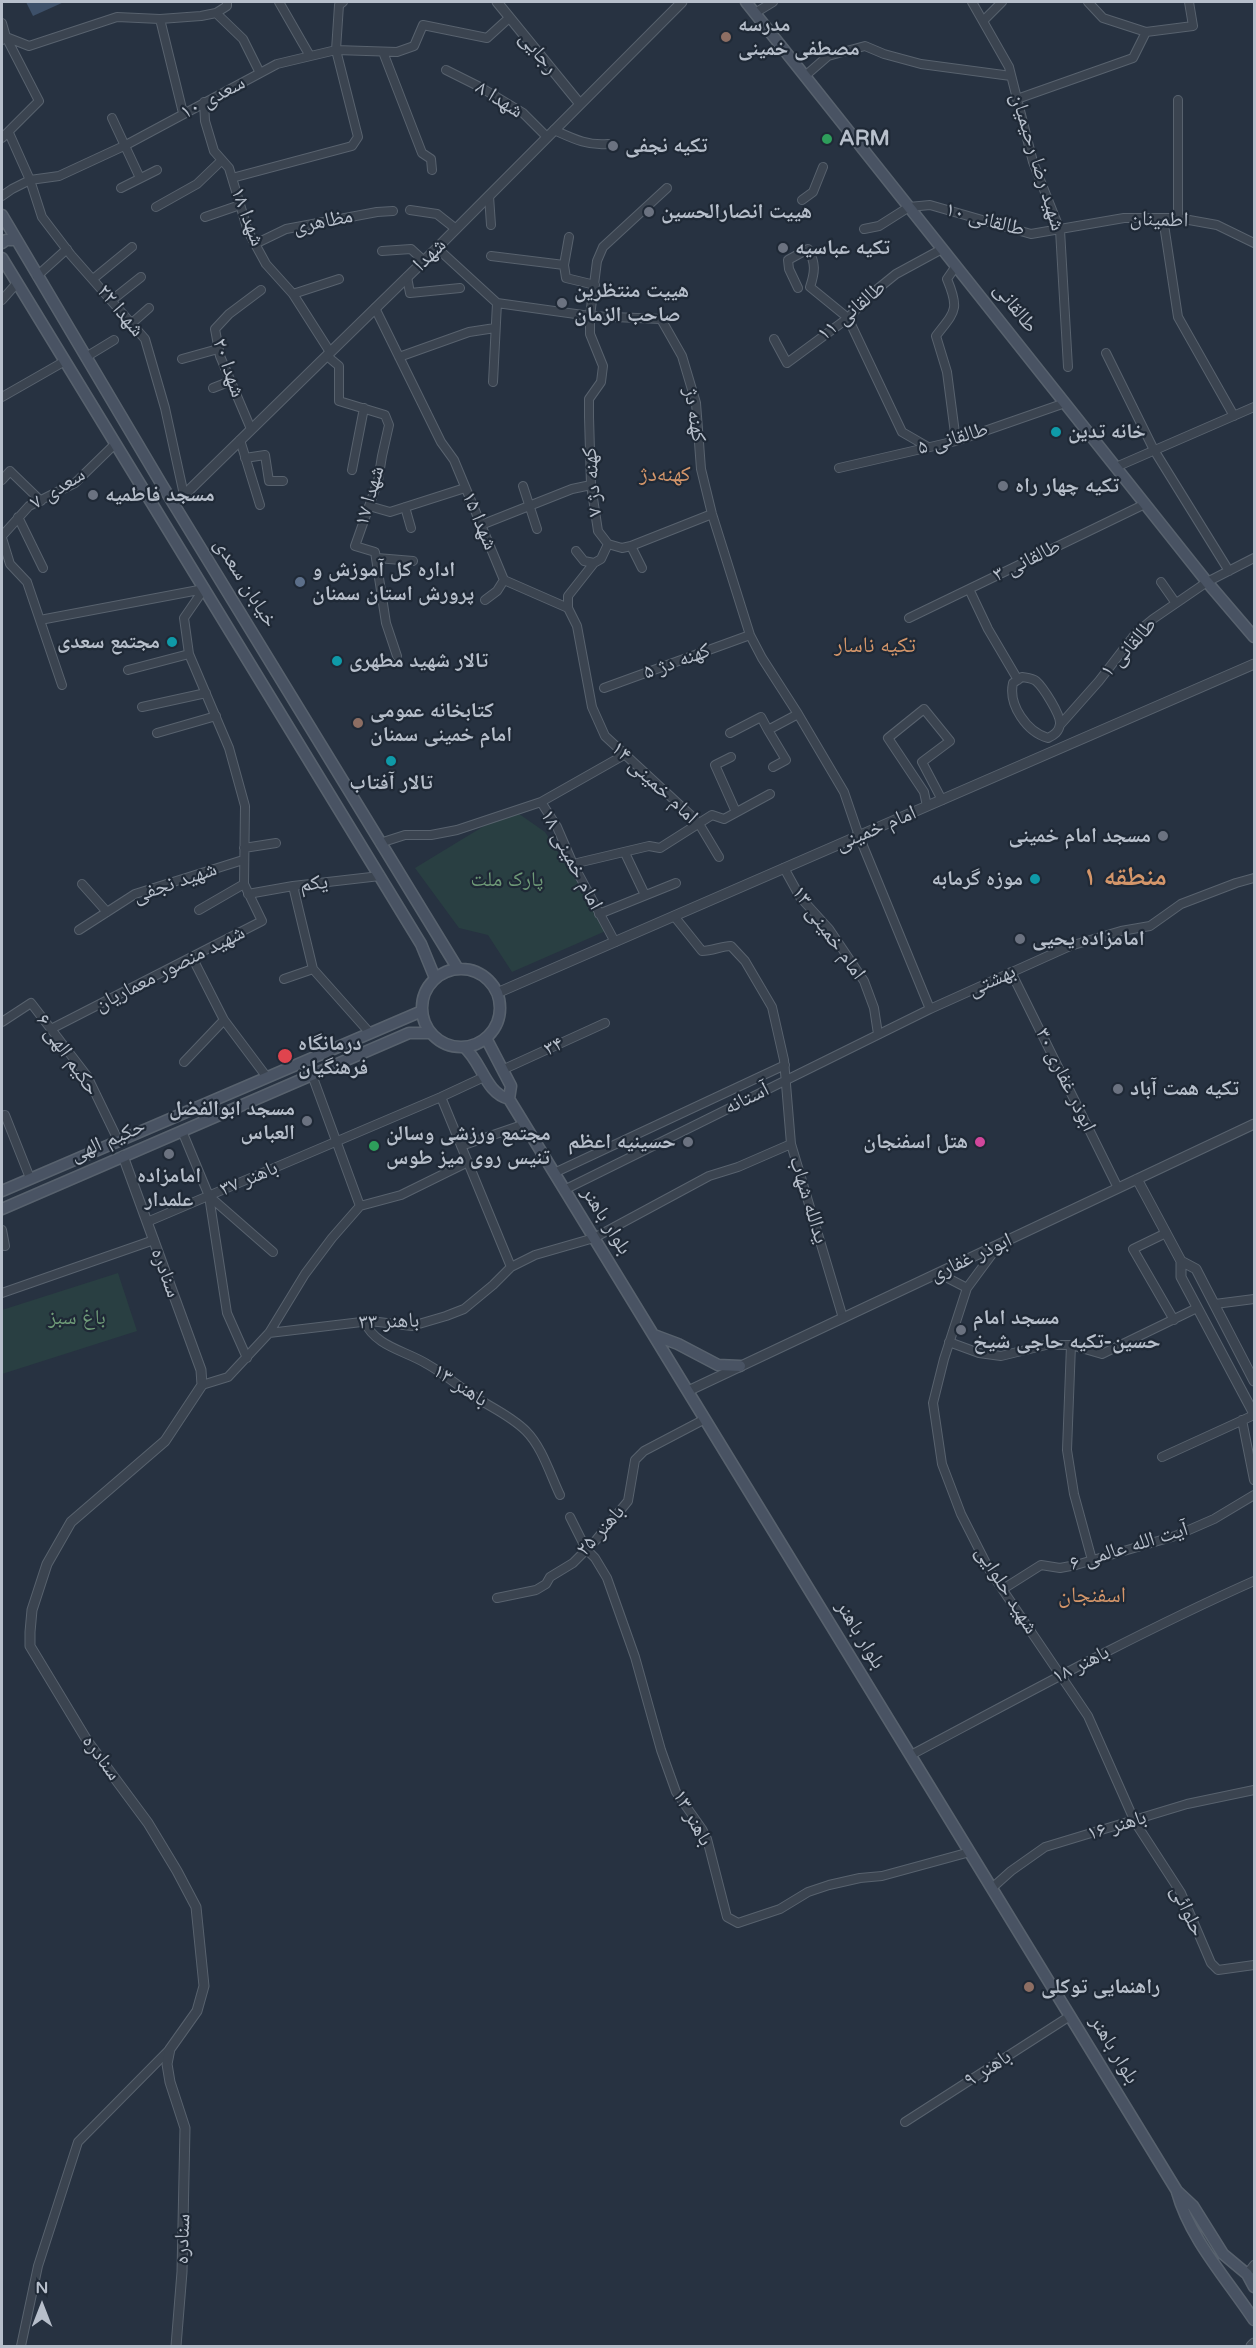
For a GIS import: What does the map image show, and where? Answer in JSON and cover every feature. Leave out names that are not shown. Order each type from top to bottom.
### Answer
[{"type":"main road","name":"طالقانی","points":[[746,2],[1207,582],[1254,637]]},
{"type":"main road","name":"خیابان سعدی","points":[[2,221],[16,240],[174,505],[458,969]]},
{"type":"main road","points":[[2,243],[6,240],[16,240]]},
{"type":"main road","name":"خیابان سعدی","points":[[2,258],[421,944],[435,978]]},
{"type":"main road","points":[[394,900],[406,898],[409,890]]},
{"type":"main road","points":[[458,969],[470,970],[481,975],[497,993],[500,1005],[499,1017],[486,1038],[464,1047],[452,1046],[440,1041],[425,1023],[422,1011],[423,999],[435,978],[458,969]]},
{"type":"main road","name":"حکیم الهی","points":[[2,1191],[422,1011]]},
{"type":"main road","points":[[402,1018],[409,1033]]},
{"type":"main road","name":"حکیم الهی","points":[[2,1209],[409,1033],[431,1033]]},
{"type":"main road","points":[[464,1047],[474,1055],[484,1077],[499,1097],[509,1099],[511,1086],[486,1038]]},
{"type":"main road","name":"بلوار باهنر","points":[[509,1099],[1177,2191],[1193,2206],[1223,2254],[1246,2274],[1254,2287]]},
{"type":"main road","points":[[118,1140],[123,1156]]},
{"type":"main road","points":[[654,1335],[678,1344],[718,1365],[740,1366]]},
{"type":"main road","name":"بلوار باهنر","points":[[1177,2191],[1183,2214],[1254,2320]]},
{"type":"street","points":[[4,38],[29,46],[117,17],[160,19],[216,13],[227,6],[227,2]]},
{"type":"street","points":[[279,2],[310,56]]},
{"type":"street","points":[[232,178],[352,146],[358,137],[336,50],[339,5],[343,2]]},
{"type":"street","name":"رجایی","points":[[496,2],[580,104]]},
{"type":"street","name":"شهدا","points":[[174,505],[424,261],[682,2]]},
{"type":"street","points":[[755,13],[773,2]]},
{"type":"street","name":"شهید رضا رحیمیان","points":[[972,2],[1009,67],[1033,162],[1060,230],[1068,367]]},
{"type":"street","points":[[983,21],[1002,2]]},
{"type":"street","points":[[1088,2],[1102,18],[1146,32],[1193,26],[1189,2]]},
{"type":"street","points":[[216,13],[243,39],[260,73]]},
{"type":"street","name":"سعدی ۱۰","points":[[2,196],[30,180],[59,176],[126,145],[277,64],[336,50],[397,52],[414,46],[423,25],[487,38],[509,18]]},
{"type":"street","points":[[160,19],[183,114]]},
{"type":"street","points":[[2,23],[4,38],[39,101],[5,135]]},
{"type":"street","points":[[1017,99],[1133,58],[1146,32]]},
{"type":"street","points":[[805,76],[828,56],[865,46],[884,54],[921,64],[1011,76]]},
{"type":"street","points":[[383,52],[422,153],[431,159],[432,170]]},
{"type":"street","name":"شهدا ۸","points":[[446,70],[523,113],[551,134]]},
{"type":"street","points":[[1178,100],[1178,218]]},
{"type":"street","name":"شهدا ۱۸","points":[[204,102],[205,121],[214,151],[229,168],[248,231],[266,264],[293,294],[328,354]]},
{"type":"street","points":[[112,118],[140,178]]},
{"type":"street","points":[[551,134],[595,145],[608,144]]},
{"type":"street","name":"شهدا ۲۲","points":[[5,135],[30,180],[42,217],[145,339],[151,355],[184,495]]},
{"type":"street","points":[[156,207],[197,184],[222,160]]},
{"type":"street","points":[[802,200],[813,192],[823,167]]},
{"type":"street","points":[[121,188],[157,170]]},
{"type":"street","points":[[590,316],[597,261],[603,247],[667,188]]},
{"type":"street","points":[[489,195],[491,225]]},
{"type":"street","points":[[205,217],[240,205]]},
{"type":"street","name":"طالقانی ۱۰","points":[[909,207],[930,205],[1031,234],[1060,230]]},
{"type":"street","points":[[864,229],[879,226],[909,207]]},
{"type":"street","points":[[410,210],[437,214],[456,229]]},
{"type":"street","name":"مظاهری","points":[[255,244],[286,229],[393,211]]},
{"type":"street","name":"اطمینان","points":[[1060,230],[1124,218],[1178,218],[1217,225],[1254,243]]},
{"type":"street","points":[[1163,218],[1178,317],[1234,416]]},
{"type":"street","points":[[569,237],[564,265],[566,278],[595,285]]},
{"type":"street","points":[[93,279],[132,247]]},
{"type":"street","points":[[437,248],[497,303],[494,382]]},
{"type":"street","points":[[37,276],[67,249]]},
{"type":"street","points":[[382,251],[411,249],[424,261]]},
{"type":"street","points":[[798,288],[789,269],[788,260],[808,249],[815,261],[815,272],[810,287],[848,318],[902,432],[928,447]]},
{"type":"street","name":"طالقانی ۱۱","points":[[774,339],[787,363],[848,318],[870,295],[896,274],[942,249]]},
{"type":"street","points":[[491,256],[564,265]]},
{"type":"street","points":[[956,266],[948,279],[954,296],[955,311],[936,336],[947,372],[956,441]]},
{"type":"street","points":[[112,300],[141,277]]},
{"type":"street","points":[[407,277],[410,293],[460,288]]},
{"type":"street","points":[[293,294],[339,279]]},
{"type":"street","points":[[2,300],[17,283]]},
{"type":"street","name":"شهدا ۲۰","points":[[251,429],[218,349],[215,329],[229,314],[261,290]]},
{"type":"street","name":"کهنه دژ","points":[[497,303],[590,316],[661,319],[682,356],[696,403],[701,469],[712,514],[750,635],[844,792],[859,836],[930,1009]]},
{"type":"street","points":[[132,323],[149,308]]},
{"type":"street","name":"شهدا ۱۵","points":[[375,308],[441,442],[454,460],[504,580]]},
{"type":"street","name":"کهنه دژ ۷","points":[[590,316],[590,334],[603,366],[601,382],[589,399],[591,485],[598,531],[608,544],[622,548],[712,514]]},
{"type":"street","points":[[399,357],[469,332],[495,328]]},
{"type":"street","points":[[86,357],[114,340]]},
{"type":"street","points":[[182,359],[218,349]]},
{"type":"street","points":[[1106,353],[1154,450],[1229,571]]},
{"type":"street","name":"شهدا ۱۷","points":[[328,354],[339,366],[339,401],[386,415],[389,425],[378,481],[355,546],[375,552],[386,623],[398,656]]},
{"type":"street","points":[[2,398],[64,361]]},
{"type":"street","points":[[213,388],[231,381]]},
{"type":"street","name":"طالقانی ۵","points":[[839,468],[956,441],[1065,403]]},
{"type":"street","points":[[1116,467],[1254,407]]},
{"type":"street","name":"شهدا ۱۷","points":[[352,470],[363,408]]},
{"type":"street","points":[[240,440],[260,505]]},
{"type":"street","name":"سعدی ۷","points":[[2,537],[29,506],[75,483],[115,444]]},
{"type":"street","points":[[245,458],[265,455],[269,481],[283,481]]},
{"type":"street","points":[[2,480],[10,471],[41,501]]},
{"type":"street","points":[[481,525],[572,489],[591,485]]},
{"type":"street","points":[[523,486],[537,529]]},
{"type":"street","points":[[369,506],[390,512],[465,488]]},
{"type":"street","name":"طالقانی ۳","points":[[909,618],[1145,504]]},
{"type":"street","points":[[405,507],[411,528]]},
{"type":"street","points":[[18,517],[43,568]]},
{"type":"street","points":[[2,537],[10,564],[27,582],[62,686]]},
{"type":"street","points":[[485,600],[497,591],[504,580],[568,608],[568,596],[594,563],[601,559],[608,544]]},
{"type":"street","points":[[631,546],[642,568]]},
{"type":"street","points":[[576,551],[584,561],[594,563]]},
{"type":"street","points":[[377,558],[414,561]]},
{"type":"street","name":"طالقانی ۱","points":[[1060,725],[1099,681],[1136,633],[1175,602],[1207,582],[1254,558]]},
{"type":"street","points":[[1161,582],[1175,602]]},
{"type":"street","points":[[40,620],[204,589]]},
{"type":"street","name":"شهید منصور معماریان","points":[[51,1029],[262,921],[244,885],[245,806],[229,748],[189,654],[184,618],[204,589]]},
{"type":"street","points":[[969,589],[988,630],[1018,680]]},
{"type":"street","name":"امام خمینی ۱۴","points":[[568,608],[577,626],[592,707],[604,736],[698,822],[719,856]]},
{"type":"street","name":"کهنه دژ ۵","points":[[604,688],[750,635]]},
{"type":"street","points":[[128,670],[189,654]]},
{"type":"street","name":"امام خمینی","points":[[497,993],[1254,664]]},
{"type":"street","points":[[1022,677],[1030,678],[1038,683],[1059,716],[1060,725],[1057,733],[1048,738],[1035,735],[1016,709],[1011,693],[1013,683],[1018,680],[1022,677]]},
{"type":"street","points":[[142,707],[206,693]]},
{"type":"street","points":[[927,806],[924,792],[888,738],[924,709],[950,741],[922,762],[942,800]]},
{"type":"street","points":[[768,730],[798,714]]},
{"type":"street","points":[[157,733],[216,716]]},
{"type":"street","points":[[730,733],[761,717],[786,760],[773,767]]},
{"type":"street","name":"امام خمینی ۱۸","points":[[615,942],[541,802],[624,755]]},
{"type":"street","points":[[731,757],[715,765],[736,812]]},
{"type":"street","points":[[573,864],[650,846],[660,848],[712,815],[724,819],[770,794]]},
{"type":"street","points":[[380,843],[405,835],[431,835],[457,830],[541,802]]},
{"type":"street","points":[[244,848],[276,843]]},
{"type":"street","points":[[625,853],[645,895]]},
{"type":"street","name":"شهید نجفی","points":[[79,930],[135,894],[243,860]]},
{"type":"street","name":"امام خمینی ۱۳","points":[[784,868],[800,897],[829,929],[864,981],[874,1008],[878,1034]]},
{"type":"street","name":"یکم","points":[[249,894],[293,886],[380,876]]},
{"type":"street","name":"بهشتی","points":[[930,1009],[1070,946],[1121,931],[1150,926],[1181,904],[1254,878]]},
{"type":"street","points":[[599,914],[676,883]]},
{"type":"street","points":[[82,884],[107,912]]},
{"type":"street","points":[[199,910],[244,885]]},
{"type":"street","points":[[293,886],[313,969],[369,1032]]},
{"type":"street","name":"یدالله شهاب","points":[[674,916],[702,951],[713,951],[723,946],[731,946],[745,961],[772,1007],[785,1065],[791,1144],[843,1318]]},
{"type":"street","points":[[192,957],[224,1020],[266,1076]]},
{"type":"street","points":[[284,979],[313,969]]},
{"type":"street","name":"ابوذر غفاری ۳۰","points":[[1011,972],[1118,1188]]},
{"type":"street","name":"حکیم الهی ۶","points":[[2,1022],[31,1003],[87,1076],[118,1140]]},
{"type":"street","name":"آستانه","points":[[564,1190],[930,1009]]},
{"type":"street","points":[[184,1062],[224,1020]]},
{"type":"street","name":"۳۴","points":[[502,1070],[604,1023]]},
{"type":"street","name":"آستانه","points":[[554,1173],[785,1065]]},
{"type":"street","points":[[312,1075],[360,1206]]},
{"type":"street","name":"باهنر ۳۷","points":[[147,1222],[484,1077]]},
{"type":"street","points":[[441,1097],[511,1267]]},
{"type":"street","points":[[5,1115],[30,1178]]},
{"type":"street","points":[[461,1146],[525,1124]]},
{"type":"street","name":"ابوذر غفاری","points":[[688,1391],[1254,1124]]},
{"type":"street","points":[[182,1131],[209,1196],[227,1313],[247,1358]]},
{"type":"street","name":"باهنر ۳۳","points":[[269,1333],[364,1321],[412,1326],[446,1316],[464,1309],[493,1286],[511,1267],[535,1255],[594,1238],[709,1176],[738,1167],[791,1144]]},
{"type":"street","name":"سنادره","points":[[123,1156],[201,1370],[202,1385],[165,1441],[71,1522],[47,1564],[32,1610],[30,1646],[88,1742],[148,1823],[177,1870],[196,1907],[204,1986],[196,2011],[170,2049],[167,2064],[170,2082],[185,2128],[182,2272],[176,2346]]},
{"type":"street","points":[[202,1385],[228,1377],[247,1358],[269,1333],[305,1274],[360,1206],[401,1195],[468,1162]]},
{"type":"street","points":[[1137,1179],[1181,1261],[1181,1277],[1254,1414],[1162,1457]]},
{"type":"street","points":[[209,1196],[273,1252]]},
{"type":"street","points":[[2,1230],[5,1246]]},
{"type":"street","points":[[1166,1233],[1133,1249],[1174,1320]]},
{"type":"street","points":[[2,1293],[154,1240]]},
{"type":"street","name":"شهید حلوایی","points":[[998,1245],[967,1288],[933,1403],[942,1464],[961,1514],[990,1571],[1088,1716],[1135,1822]]},
{"type":"street","points":[[1181,1261],[1196,1269],[1254,1381]]},
{"type":"street","points":[[938,1273],[967,1288]]},
{"type":"street","points":[[1215,1304],[1254,1300]]},
{"type":"street","points":[[950,1342],[979,1353],[1001,1356],[1046,1345],[1071,1345],[1102,1354],[1197,1308]]},
{"type":"street","name":"باهنر ۱۳","points":[[364,1321],[369,1331],[383,1344],[427,1364],[512,1419],[527,1432],[538,1448],[560,1496]]},
{"type":"street","points":[[1071,1345],[1067,1450],[1074,1494],[1092,1560]]},
{"type":"street","name":"باهنر ۲۵","points":[[497,1598],[536,1590],[546,1584],[550,1577],[573,1563],[628,1501],[635,1460],[644,1451],[705,1419]]},
{"type":"street","points":[[1242,1420],[1254,1480]]},
{"type":"street","name":"آیت الله عالمی ۶","points":[[1003,1589],[1041,1565],[1060,1568],[1175,1536],[1214,1519],[1254,1495]]},
{"type":"street","name":"باهنر ۱۳","points":[[570,1517],[586,1549],[595,1558],[607,1578],[635,1657],[675,1792],[707,1839],[728,1917],[738,1923],[780,1909],[808,1892],[829,1885],[882,1876],[970,1852]]},
{"type":"street","name":"باهنر ۱۸","points":[[911,1755],[1061,1675],[1254,1581]]},
{"type":"street","name":"باهنر ۱۶","points":[[992,1888],[1011,1871],[1045,1847],[1135,1822],[1187,1804],[1254,1790]]},
{"type":"street","name":"حلوائی","points":[[1135,1822],[1182,1893],[1211,1963],[1218,1970],[1254,1965]]},
{"type":"street","name":"باهنر ۹","points":[[905,2122],[1070,2016]]},
{"type":"street","points":[[21,2346],[38,2266],[78,2142],[170,2049]]},
{"type":"street","points":[[1246,2274],[1254,2265]]},
{"type":"street","points":[[1251,2346],[1254,2343]]},
{"type":"green space","name":"پارک ملت","points":[[512,809],[545,832],[608,930],[512,972],[488,935],[459,928],[415,868]]},
{"type":"green space","name":"باغ سبز","points":[[118,1273],[137,1331],[2,1374],[2,1310]]},
{"type":"water","points":[[26,2],[64,2],[33,16]]},
{"type":"place","name":"مدرسه مصطفی خمینی","points":[[726,37]]},
{"type":"place","name":"ARM","points":[[827,139]]},
{"type":"place","name":"تکیه نجفی","points":[[613,146]]},
{"type":"place","name":"هییت انصارالحسین","points":[[649,212]]},
{"type":"place","name":"تکیه عباسیه","points":[[783,248]]},
{"type":"place","name":"هییت منتظرین صاحب الزمان","points":[[562,303]]},
{"type":"place","name":"خانه تدین","points":[[1056,432]]},
{"type":"place","name":"تکیه چهار راه","points":[[1003,486]]},
{"type":"place","name":"مسجد فاطمیه","points":[[93,495]]},
{"type":"place","name":"اداره کل آموزش و پرورش استان سمنان","points":[[300,582]]},
{"type":"place","name":"مجتمع سعدی","points":[[172,642]]},
{"type":"place","name":"تالار شهید مطهری","points":[[337,661]]},
{"type":"place","name":"کتابخانه عمومی امام خمینی سمنان","points":[[358,723]]},
{"type":"place","name":"تالار آفتاب","points":[[391,761]]},
{"type":"place","name":"مسجد امام خمینی","points":[[1163,836]]},
{"type":"place","name":"موزه گرمابه","points":[[1035,879]]},
{"type":"place","name":"امامزاده یحیی","points":[[1020,939]]},
{"type":"place","name":"درمانگاه فرهنگیان","points":[[285,1056]]},
{"type":"place","name":"تکیه همت آباد","points":[[1118,1089]]},
{"type":"place","name":"مسجد ابوالفضل العباس","points":[[307,1121]]},
{"type":"place","name":"حسینیه اعظم","points":[[688,1142]]},
{"type":"place","name":"هتل اسفنجان","points":[[980,1142]]},
{"type":"place","name":"مجتمع ورزشی وسالن تنیس روی میز طوس","points":[[374,1146]]},
{"type":"place","name":"امامزاده علمدار","points":[[169,1154]]},
{"type":"place","name":"مسجد امام حسین-تکیه حاجی شیخ","points":[[961,1330]]},
{"type":"place","name":"راهنمایی توکلی","points":[[1029,1987]]},
{"type":"district","name":"کهنه‌دژ","points":[[665,475]]},
{"type":"district","name":"تکیه ناسار","points":[[875,646]]},
{"type":"district","name":"منطقه ۱","points":[[1125,878]]},
{"type":"district","name":"اسفنجان","points":[[1092,1596]]}]
